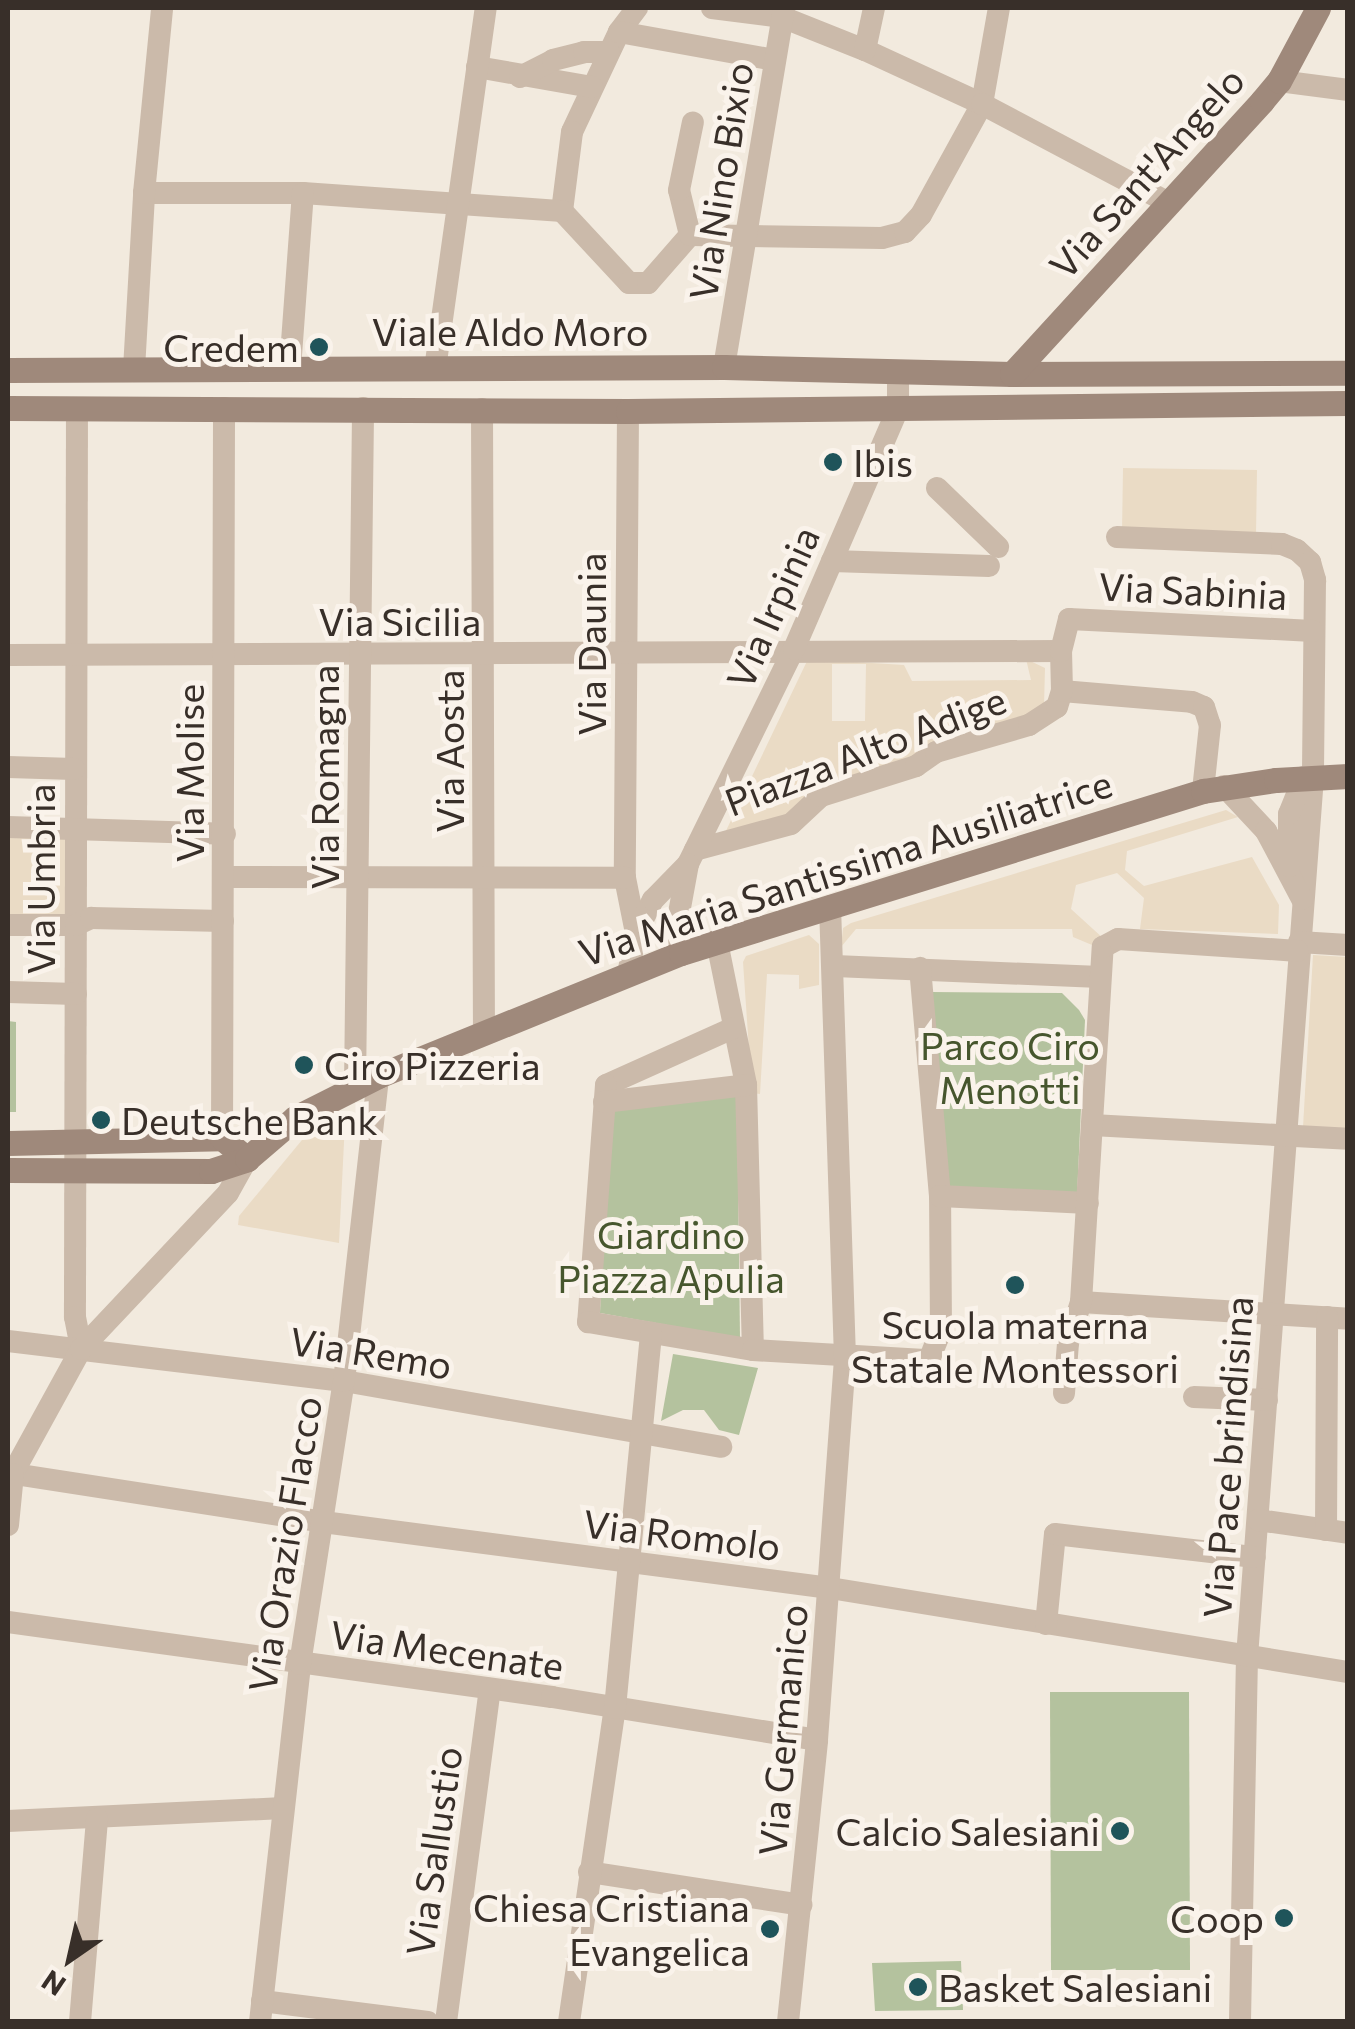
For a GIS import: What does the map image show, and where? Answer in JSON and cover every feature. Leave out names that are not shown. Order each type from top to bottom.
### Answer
[{"type":"street","points":[[134,369],[144,193],[162,8]]},
{"type":"street","points":[[434,369],[486,8]]},
{"type":"street","points":[[562,211],[572,132],[614,42],[637,8]]},
{"type":"street","points":[[712,8],[783,12],[982,104],[1169,203]]},
{"type":"street","points":[[866,50],[874,8]]},
{"type":"street","points":[[144,193],[303,193],[562,211],[629,283],[648,284],[690,235],[882,238],[905,232],[920,215],[982,104],[998,8]]},
{"type":"street","name":"Via Sant'Angelo","points":[[1012,374],[1278,81],[1318,8]]},
{"type":"street","name":"Via Nino Bixio","points":[[724,367],[783,12]]},
{"type":"street","points":[[520,77],[553,60],[614,42],[776,60]]},
{"type":"street","points":[[477,67],[592,87]]},
{"type":"street","points":[[1278,81],[1348,90]]},
{"type":"street","points":[[690,235],[680,190],[693,122]]},
{"type":"street","points":[[290,370],[303,193]]},
{"type":"street","name":"Viale Aldo Moro","points":[[8,370],[724,367],[1012,374],[1348,373]]},
{"type":"street","name":"Via Irpinia","points":[[691,857],[794,649],[898,409],[898,371]]},
{"type":"street","points":[[984,408],[1012,374]]},
{"type":"street","name":"Viale Aldo Moro","points":[[8,408],[628,411],[1348,403]]},
{"type":"street","name":"Via Umbria","points":[[77,408],[76,1317],[81,1349]]},
{"type":"street","name":"Via Molise","points":[[222,1138],[224,408]]},
{"type":"street","name":"Via Romagna","points":[[363,408],[359,879],[367,1082]]},
{"type":"street","name":"Via Aosta","points":[[482,410],[484,1032]]},
{"type":"street","name":"Via Daunia","points":[[628,411],[625,878],[636,933]]},
{"type":"street","points":[[832,560],[993,557],[937,488]]},
{"type":"street","points":[[1117,537],[1282,544],[1303,555],[1314,580],[1308,777]]},
{"type":"street","name":"Via Sabinia","points":[[1060,651],[1069,619],[1313,631]]},
{"type":"street","name":"Via Sicilia","points":[[8,656],[485,656],[794,649]]},
{"type":"street","name":"Piazza Alto Adige","points":[[794,649],[1060,651]]},
{"type":"street","points":[[1060,651],[1060,699],[1192,702],[1204,707],[1210,724],[1214,788]]},
{"type":"street","name":"Piazza Alto Adige","points":[[691,857],[791,824],[821,796],[916,766],[936,752],[1029,725],[1060,699]]},
{"type":"street","points":[[8,768],[74,768]]},
{"type":"street","name":"Via Maria Santissima Ausiliatrice","points":[[247,1159],[296,1118],[367,1082],[681,953],[1214,788],[1348,776]]},
{"type":"street","name":"Via Pace brindisina","points":[[1289,868],[1289,814],[1308,777]]},
{"type":"street","name":"Via Pace brindisina","points":[[1240,2022],[1247,1656],[1287,1134],[1308,777]]},
{"type":"street","name":"Via Pace brindisina","points":[[1214,788],[1266,831],[1289,868],[1302,899]]},
{"type":"street","points":[[8,827],[225,834]]},
{"type":"street","points":[[628,974],[636,933],[653,900],[691,857]]},
{"type":"street","points":[[681,953],[677,924],[691,857]]},
{"type":"street","points":[[224,877],[625,878]]},
{"type":"street","name":"Via Germanico","points":[[788,2022],[818,1740],[845,1358],[835,966],[830,906]]},
{"type":"street","points":[[8,925],[76,925],[92,918],[223,921]]},
{"type":"street","points":[[1064,1393],[1068,1343],[1082,1302],[1103,947],[1118,939],[1348,945]]},
{"type":"street","points":[[717,942],[746,1085],[753,1350]]},
{"type":"street","points":[[835,966],[1100,977]]},
{"type":"street","points":[[733,1028],[606,1085],[588,1322],[753,1350],[920,1363],[929,1360],[941,1331],[940,1196],[920,968]]},
{"type":"street","points":[[8,992],[76,994]]},
{"type":"street","name":"Via Orazio Flacco","points":[[261,2011],[300,1664],[344,1382],[367,1082]]},
{"type":"street","points":[[604,1102],[746,1085]]},
{"type":"street","points":[[1092,1125],[1348,1138]]},
{"type":"street","points":[[8,1143],[222,1138],[247,1159]]},
{"type":"street","points":[[8,1170],[211,1171],[247,1159]]},
{"type":"street","points":[[8,1525],[9,1476],[81,1349],[228,1193],[247,1159]]},
{"type":"street","points":[[940,1196],[1088,1203]]},
{"type":"street","points":[[1082,1302],[1337,1318],[1337,1532],[1258,1520]]},
{"type":"street","points":[[569,2022],[615,1708],[651,1332]]},
{"type":"street","name":"Via Remo","points":[[8,1341],[344,1382],[722,1447]]},
{"type":"street","points":[[1194,1397],[1267,1400]]},
{"type":"street","name":"Via Romolo","points":[[9,1476],[323,1522],[830,1588],[1348,1673]]},
{"type":"street","points":[[1046,1624],[1055,1534],[1255,1557]]},
{"type":"street","name":"Via Mecenate","points":[[8,1622],[490,1689],[818,1740]]},
{"type":"street","name":"Via Sallustio","points":[[446,2022],[490,1689]]},
{"type":"street","points":[[8,1821],[283,1808]]},
{"type":"street","points":[[80,2022],[97,1819]]},
{"type":"street","points":[[590,1872],[801,1904]]},
{"type":"street","points":[[261,2011],[428,2022]]},
{"type":"green space","name":"Parco Ciro Menotti","points":[[931,992],[1062,993],[1079,1010],[1085,1020],[1077,1196],[943,1187]]},
{"type":"green space","points":[[8,1021],[16,1022],[16,1112],[8,1112]]},
{"type":"green space","name":"Giardino Piazza Apulia","points":[[737,1095],[740,1338],[600,1313],[609,1107]]},
{"type":"green space","points":[[673,1354],[758,1368],[739,1435],[719,1430],[704,1410],[683,1410],[661,1421]]},
{"type":"green space","name":"Calcio Salesiani","points":[[1050,1692],[1189,1692],[1190,1970],[1051,1970]]},
{"type":"green space","name":"Basket Salesiani","points":[[961,1961],[963,2010],[875,2011],[872,1963]]},
{"type":"shaded area","points":[[1123,468],[1257,470],[1256,534],[1122,532]]},
{"type":"shaded area","points":[[808,659],[904,665],[912,681],[1031,680],[1026,659],[1045,668],[1044,706],[1039,713],[917,759],[794,816],[723,837]],"holes":[[[832,664],[866,664],[865,721],[832,721]]]},
{"type":"shaded area","points":[[1226,810],[1238,817],[1127,851],[1125,870],[1144,886],[1252,857],[1279,905],[1278,934],[1140,929],[1144,898],[1117,873],[1076,885],[1071,909],[1104,939],[1092,945],[1073,937],[1072,929],[856,929],[841,947],[843,928],[851,923]]},
{"type":"shaded area","points":[[8,827],[74,828],[76,925],[8,924]]},
{"type":"shaded area","points":[[809,935],[819,944],[819,985],[799,989],[799,975],[767,974],[760,1094],[752,1093],[743,962],[746,956]]},
{"type":"shaded area","points":[[1313,955],[1347,957],[1347,1130],[1303,1127]]},
{"type":"shaded area","points":[[321,1117],[345,1122],[339,1243],[238,1225],[239,1216]]},
{"type":"place","name":"Credem","points":[[319,347]]},
{"type":"place","name":"Ibis","points":[[833,462]]},
{"type":"place","name":"Ciro Pizzeria","points":[[304,1065]]},
{"type":"place","name":"Deutsche Bank","points":[[101,1120]]},
{"type":"place","name":"Scuola materna Statale Montessori","points":[[1015,1285]]},
{"type":"place","name":"Calcio Salesiani","points":[[1120,1831]]},
{"type":"place","name":"Coop","points":[[1284,1918]]},
{"type":"place","name":"Chiesa Cristiana Evangelica","points":[[770,1929]]},
{"type":"place","name":"Basket Salesiani","points":[[918,1987]]}]
